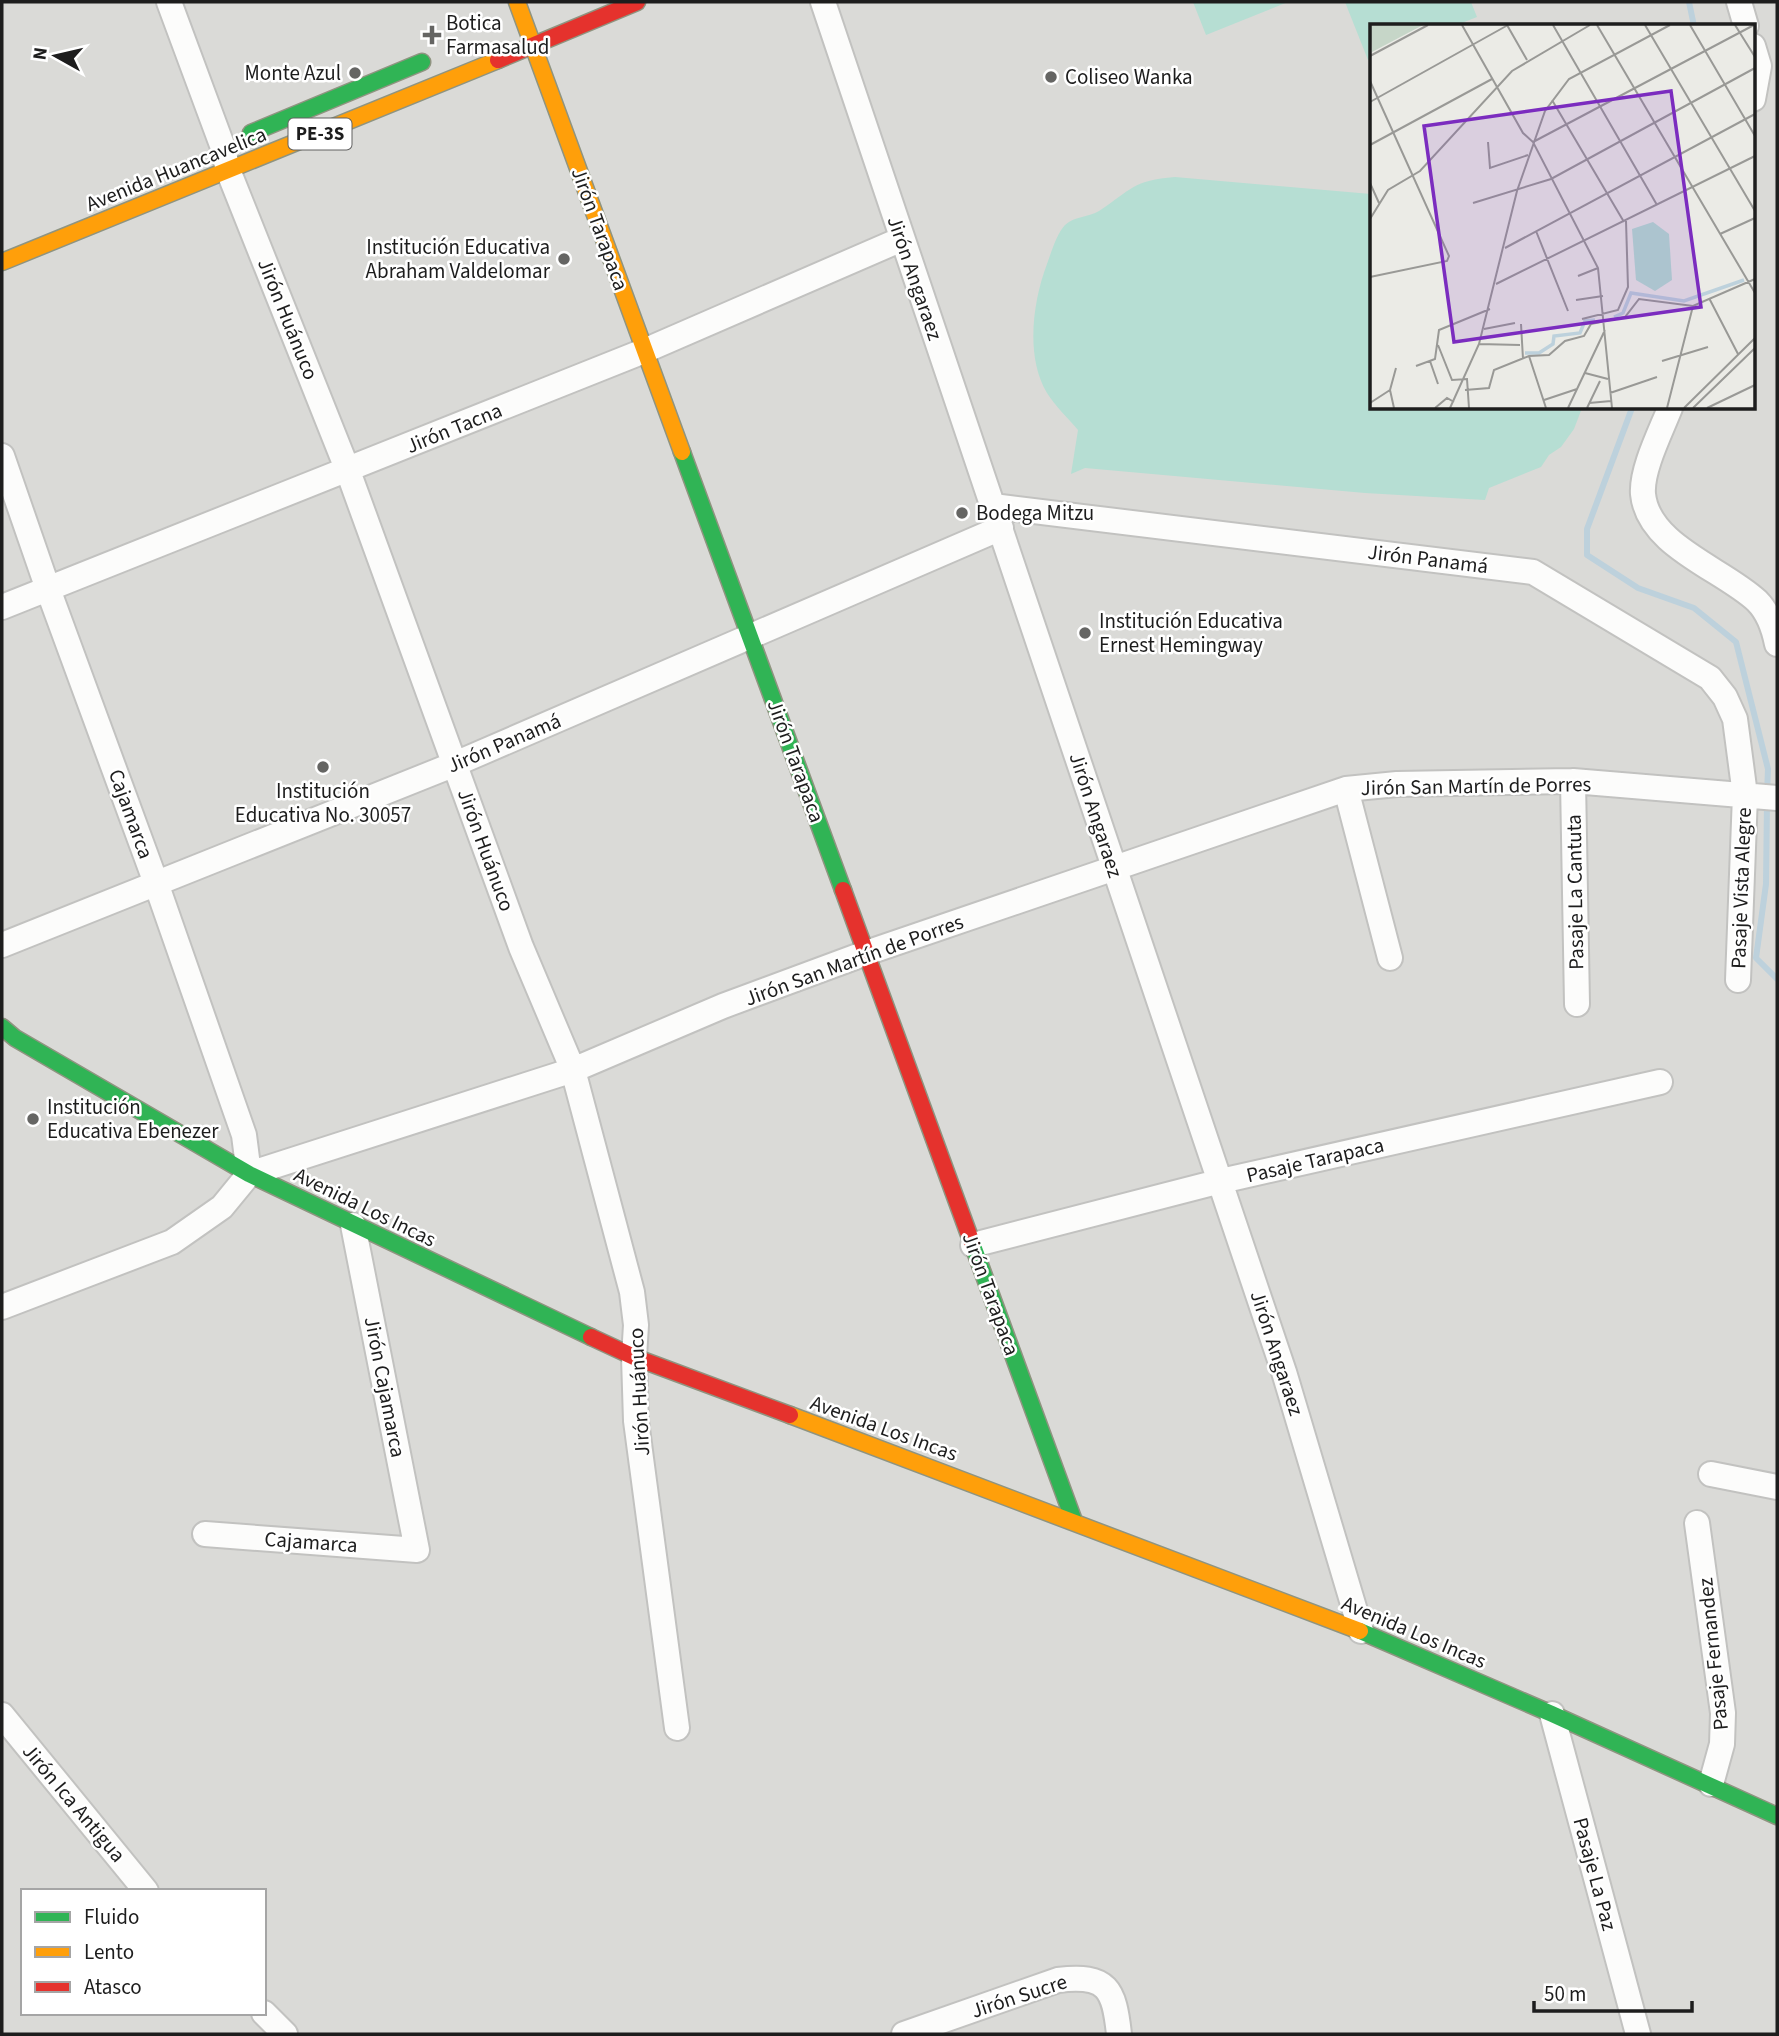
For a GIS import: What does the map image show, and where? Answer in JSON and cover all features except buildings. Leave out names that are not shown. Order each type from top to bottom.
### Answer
[{"type":"main road","name":"Jirón Tarapaca","points":[[517,2],[1074,1521]]},
{"type":"main road","name":"Avenida Huancavelica","points":[[2,262],[637,2]]},
{"type":"main road","name":"Avenida Huancavelica","points":[[216,148],[440,55]]},
{"type":"main road","name":"Avenida Los Incas","points":[[2,1027],[15,1038],[249,1174],[634,1357],[1361,1631],[1711,1784],[1777,1816]]},
{"type":"street","name":"Jirón Huánuco","points":[[169,2],[216,148],[229,170],[348,471],[521,947],[572,1070],[632,1292],[636,1325],[636,1421],[677,1728]]},
{"type":"street","name":"Jirón Angaraez","points":[[823,2],[1221,1181],[1284,1372],[1361,1631]]},
{"type":"street","points":[[1739,2],[1745,24]]},
{"type":"street","points":[[1754,95],[1763,62]]},
{"type":"street","name":"Jirón Tacna","points":[[2,607],[644,351],[902,239]]},
{"type":"street","points":[[1669,410],[1646,474],[1643,494],[1655,527],[1758,602],[1774,627],[1777,644]]},
{"type":"street","name":"Cajamarca","points":[[2,456],[244,1135],[249,1174]]},
{"type":"street","name":"Jirón Panamá","points":[[2,945],[455,764],[750,638],[997,517],[1533,572],[1710,678],[1725,697],[1735,719],[1748,796]]},
{"type":"street","name":"Jirón San Martín de Porres","points":[[249,1174],[572,1070],[723,1006],[866,953],[1346,789],[1397,784],[1573,781],[1777,798]]},
{"type":"street","name":"Pasaje La Cantuta","points":[[1573,781],[1577,1004]]},
{"type":"street","points":[[1346,789],[1390,958]]},
{"type":"street","name":"Pasaje Vista Alegre","points":[[1738,980],[1748,796]]},
{"type":"street","name":"Pasaje Tarapaca","points":[[973,1245],[1221,1181],[1660,1082]]},
{"type":"street","points":[[2,1307],[172,1242],[222,1207],[249,1174]]},
{"type":"street","name":"Jirón Cajamarca","points":[[354,1225],[416,1550]]},
{"type":"street","points":[[1711,1474],[1777,1487]]},
{"type":"street","name":"Pasaje Fernandez","points":[[1698,1523],[1724,1713],[1722,1744],[1711,1784]]},
{"type":"street","name":"Cajamarca","points":[[205,1534],[416,1550]]},
{"type":"street","name":"Pasaje La Paz","points":[[1552,1714],[1638,2034]]},
{"type":"street","name":"Jirón Ica Antigua","points":[[2,1715],[144,1889]]},
{"type":"street","name":"Jirón Sucre","points":[[904,2034],[1058,1980],[1077,1978],[1095,1982],[1109,1990],[1116,2003],[1119,2034]]},
{"type":"street","points":[[266,2015],[285,2034]]},
{"type":"shaded area","points":[[2,2],[1777,2],[1777,2034],[2,2034]]},
{"type":"shaded area","points":[[1193,2],[1288,2],[1206,35]]},
{"type":"shaded area","points":[[1345,2],[1471,2],[1477,17],[1459,24],[1370,24],[1368,60]]},
{"type":"shaded area","points":[[1161,178],[1370,194],[1370,410],[1581,410],[1574,429],[1541,467],[1489,488],[1485,500],[1365,493],[1085,468],[1071,474],[1078,430],[1047,393],[1036,362],[1035,311],[1042,279],[1054,243],[1065,225],[1099,211],[1141,184]]},
{"type":"waterway","points":[[1689,2],[1694,24]]},
{"type":"waterway","points":[[1631,410],[1587,529],[1587,555],[1638,588],[1694,608],[1736,642],[1768,769],[1767,793]]},
{"type":"waterway","points":[[1767,803],[1766,884],[1756,958],[1777,979]]},
{"type":"traffic: fast","points":[[251,133],[422,62]]},
{"type":"traffic: fast","points":[[682,452],[843,890]]},
{"type":"traffic: fast","points":[[2,1027],[15,1038],[249,1174],[591,1337]]},
{"type":"traffic: fast","points":[[972,1243],[1074,1521]]},
{"type":"traffic: fast","points":[[1360,1631],[1777,1816]]},
{"type":"traffic: slow","points":[[517,2],[682,452]]},
{"type":"traffic: slow","points":[[2,262],[498,60]]},
{"type":"traffic: slow","points":[[790,1415],[1360,1631]]},
{"type":"traffic: jam","points":[[498,60],[637,2]]},
{"type":"traffic: jam","points":[[843,890],[972,1243]]},
{"type":"traffic: jam","points":[[591,1337],[634,1357],[790,1415]]},
{"type":"place","name":"Botica Farmasalud","points":[[432,35]]},
{"type":"place","name":"Monte Azul","points":[[355,73]]},
{"type":"place","name":"Coliseo Wanka","points":[[1051,77]]},
{"type":"place","name":"Institución Educativa Abraham Valdelomar","points":[[564,259]]},
{"type":"place","name":"Bodega Mitzu","points":[[962,513]]},
{"type":"place","name":"Institución Educativa Ernest Hemingway","points":[[1085,633]]},
{"type":"place","name":"Institución Educativa No. 30057","points":[[323,767]]},
{"type":"place","name":"Institución Educativa Ebenezer","points":[[33,1119]]}]
